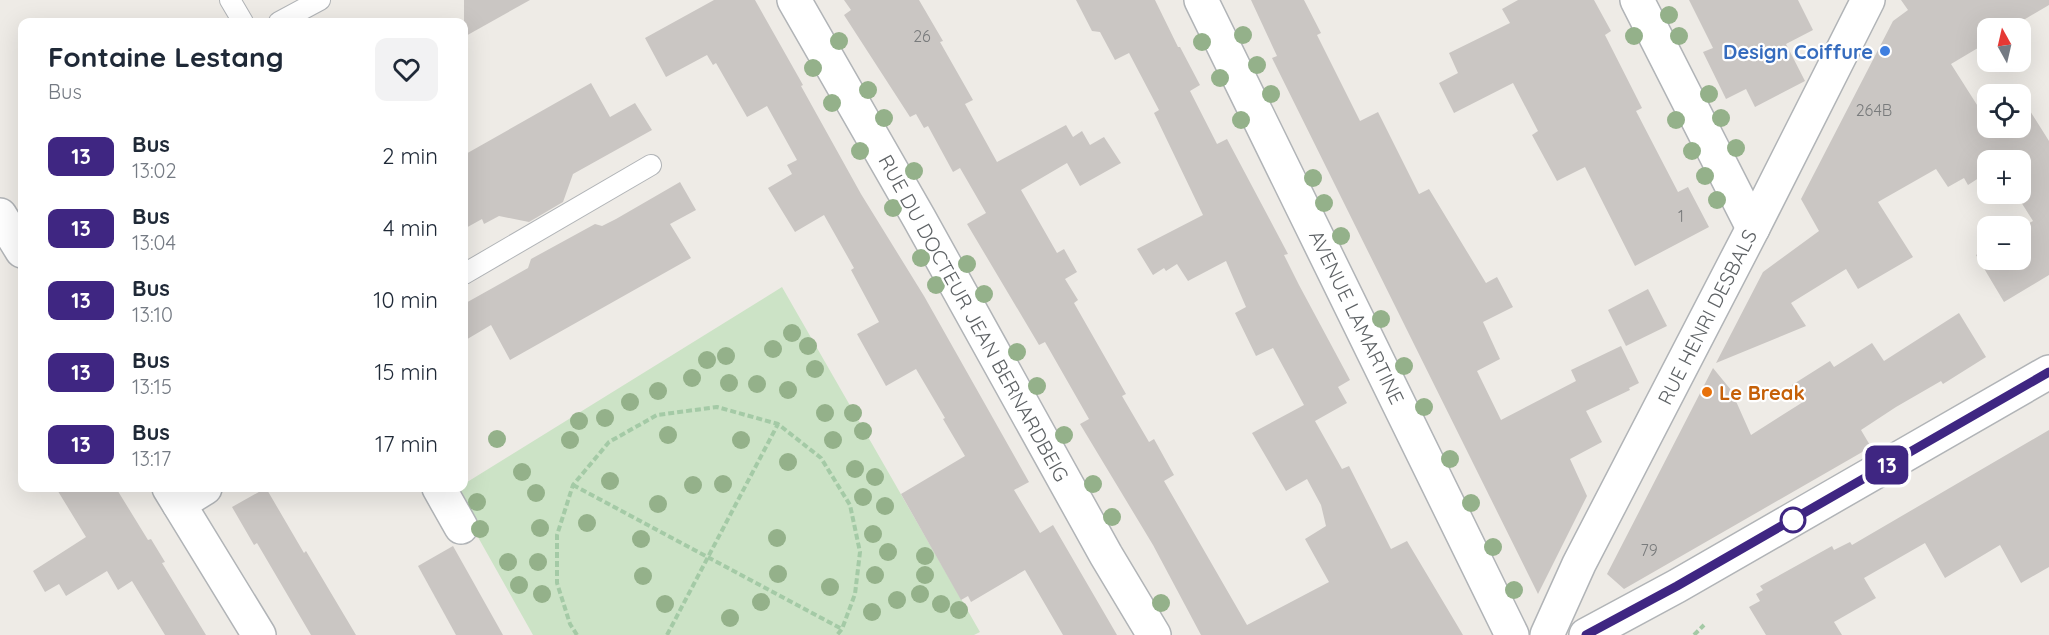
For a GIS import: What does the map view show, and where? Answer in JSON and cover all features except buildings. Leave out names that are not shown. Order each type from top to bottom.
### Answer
[{"type":"street","name":"RUE DU DOCTEUR JEAN BERNARDBEIG","points":[[794,0],[919,218],[1106,555],[1154,635]]},
{"type":"street","name":"AVENUE LAMARTINE","points":[[1200,0],[1512,635]]},
{"type":"street","points":[[1637,0],[1753,228]]},
{"type":"street","name":"RUE HENRI DESBALS","points":[[1546,635],[1579,564],[1868,0]]},
{"type":"street","points":[[0,215],[18,244]]},
{"type":"street","points":[[1586,635],[1677,586],[2049,372]]},
{"type":"street","points":[[441,492],[461,527]]},
{"type":"street","points":[[184,493],[259,635]]},
{"type":"lane","points":[[230,0],[241,18]]},
{"type":"lane","points":[[286,18],[320,0]]},
{"type":"lane","points":[[468,272],[651,165]]},
{"type":"path","points":[[578,635],[570,624],[557,582],[557,535],[573,485],[609,442],[657,415],[717,407],[778,424],[821,458],[850,505],[860,552],[855,594],[842,629],[837,635]]},
{"type":"path","points":[[667,635],[778,424]]},
{"type":"path","points":[[573,485],[842,629]]},
{"type":"path","points":[[1694,635],[1704,625]]},
{"type":"green space","points":[[782,287],[980,632],[974,635],[533,635],[453,492],[468,492],[468,482]]},
{"type":"bus line","name":"13","points":[[1586,635],[1677,586],[2049,372]]},
{"type":"place","name":"Design Coiffure","points":[[1885,51]]},
{"type":"place","name":"Le Break","points":[[1707,392]]}]
